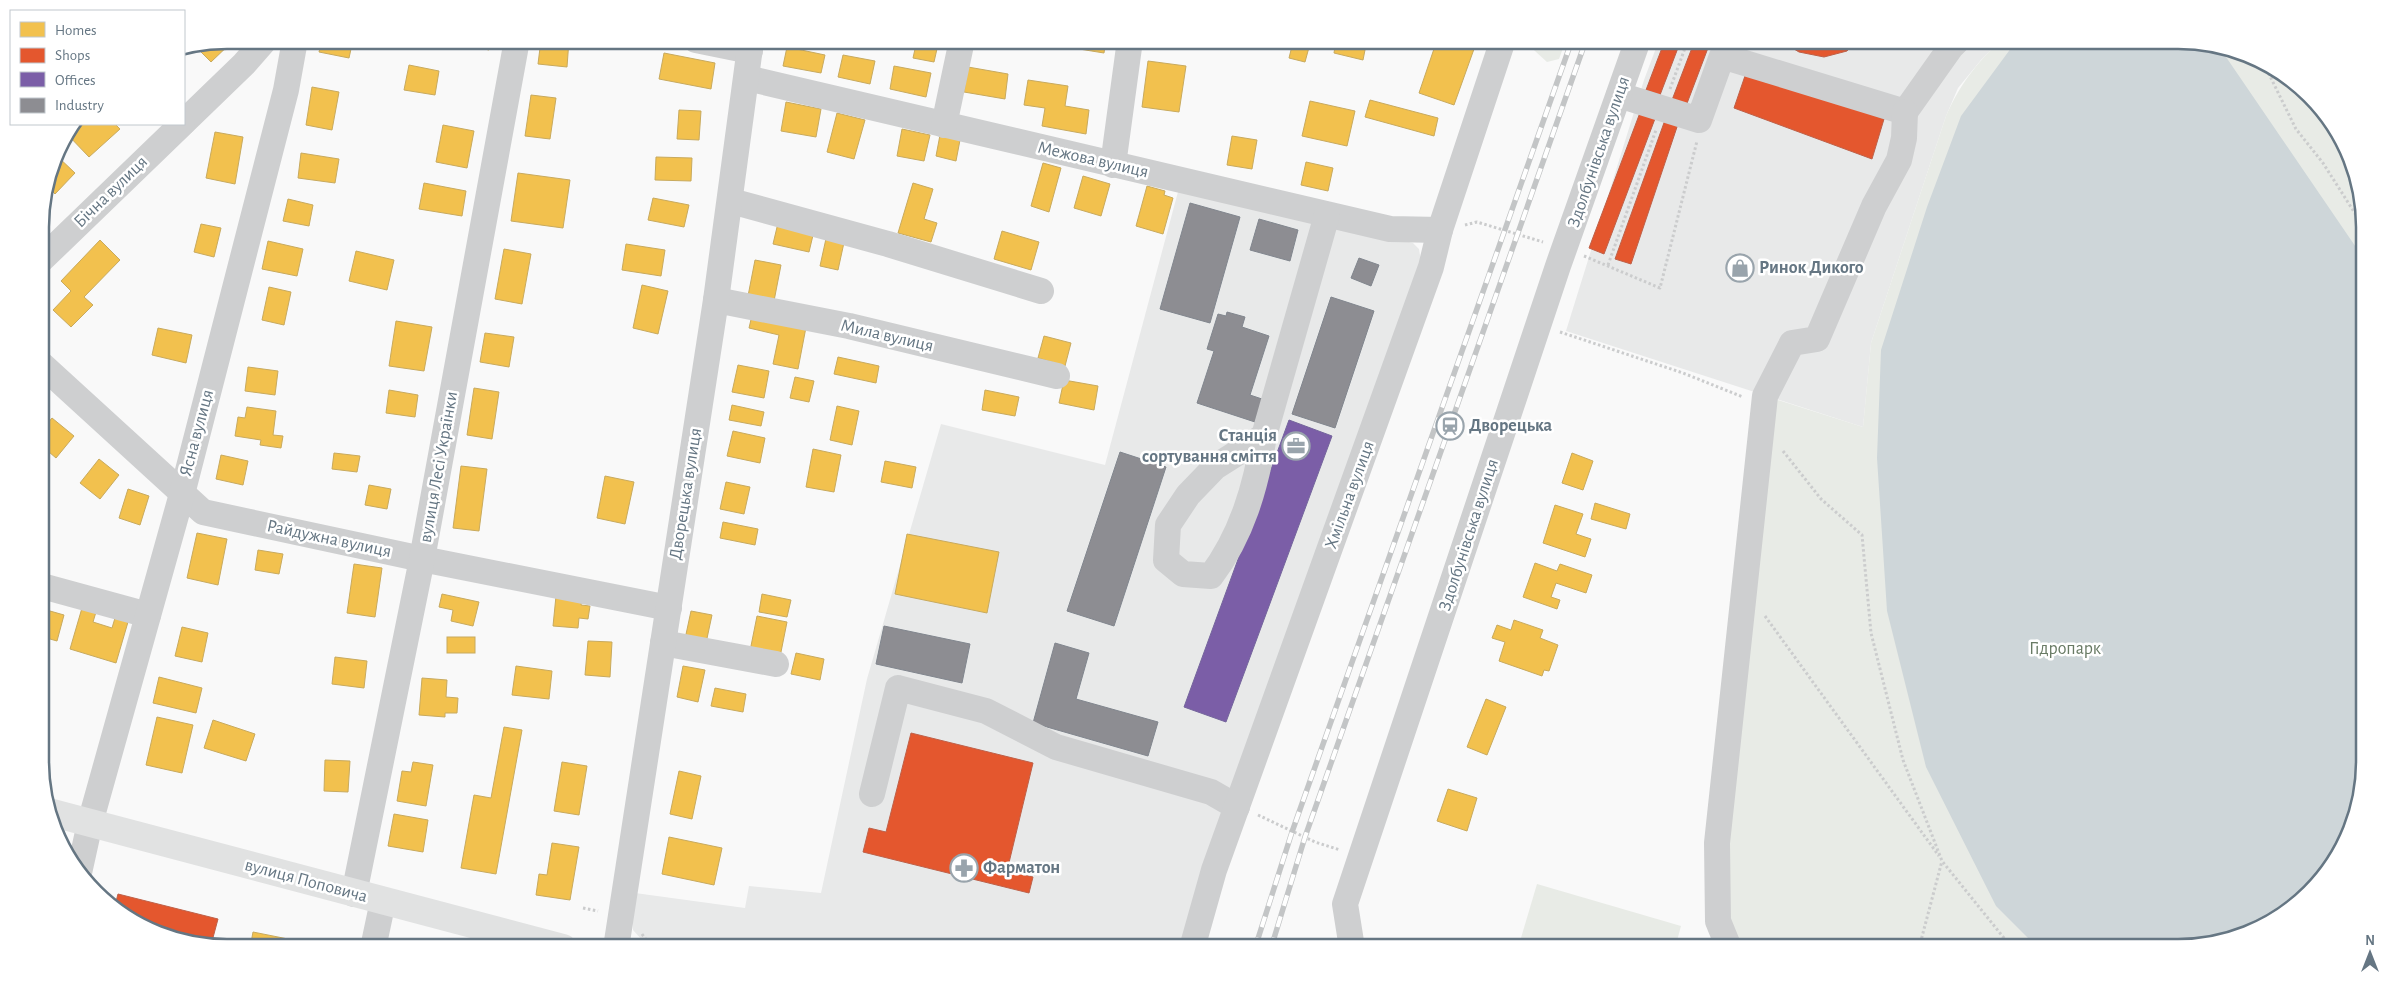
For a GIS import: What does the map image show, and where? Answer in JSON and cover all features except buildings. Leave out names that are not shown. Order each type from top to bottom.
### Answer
[{"type":"main road","name":"вулиця Поповича","points":[[57,814],[529,939]]},
{"type":"street","name":"Бічна вулиця","points":[[185,121],[257,49]]},
{"type":"street","name":"Ясна вулиця","points":[[81,863],[90,823],[182,494],[286,90],[293,49]]},
{"type":"street","name":"вулиця Лесі Українки","points":[[354,894],[422,559],[515,49]]},
{"type":"street","name":"Дворецька вулиця","points":[[617,939],[731,201],[751,49]]},
{"type":"street","points":[[944,126],[960,49]]},
{"type":"street","points":[[1113,165],[1129,49]]},
{"type":"street","name":"Хмільна вулиця","points":[[1195,939],[1214,870],[1424,286],[1494,49]]},
{"type":"street","name":"Здолбунівська вулиця","points":[[1351,939],[1345,904],[1564,249],[1635,49]]},
{"type":"street","points":[[1725,939],[1718,921],[1717,843],[1765,396],[1792,343],[1817,339],[1874,206],[1899,160],[1904,138],[1905,112],[1949,49]]},
{"type":"street","points":[[1619,95],[1700,120],[1722,56],[1905,112]]},
{"type":"street","name":"Межова вулиця","points":[[748,78],[944,126],[1390,229],[1440,230]]},
{"type":"street","name":"Бічна вулиця","points":[[49,252],[181,125]]},
{"type":"street","points":[[731,201],[888,244],[1041,291]]},
{"type":"street","points":[[1264,436],[1215,467],[1188,495],[1168,525],[1166,560],[1183,574],[1211,576],[1228,553],[1256,480],[1264,436],[1302,308],[1319,236],[1327,215]]},
{"type":"street","name":"Мила вулиця","points":[[716,300],[849,326],[1057,376]]},
{"type":"street","name":"Райдужна вулиця","points":[[49,371],[203,512],[422,559],[669,608]]},
{"type":"street","points":[[49,588],[148,615]]},
{"type":"street","points":[[663,643],[776,664]]},
{"type":"street","points":[[872,794],[898,688],[986,711],[1056,747],[1211,792],[1237,807]]},
{"type":"street","points":[[375,939],[383,901]]},
{"type":"path","points":[[1608,265],[1685,49]]},
{"type":"path","points":[[2269,74],[2296,129],[2324,163],[2356,215]]},
{"type":"path","points":[[1440,230],[1477,222],[1564,249],[1608,265],[1660,288],[1697,146],[1700,120]]},
{"type":"path","points":[[1539,326],[1683,373],[1764,406]]},
{"type":"path","points":[[1782,447],[1785,455],[1821,499],[1862,535],[1871,633],[1903,760],[1942,861],[1921,939]]},
{"type":"path","points":[[1744,588],[1942,861],[2005,939]]},
{"type":"path","points":[[1237,807],[1331,848],[1363,854]]},
{"type":"shaded area","name":"Ринок Дикого","points":[[1656,49],[1992,49],[1958,88],[1946,116],[1871,343],[1863,427],[1566,331],[1644,80]]},
{"type":"shaded area","name":"Гідропарк","points":[[2010,49],[2190,49],[2225,55],[2356,247],[2356,773],[2353,796],[2338,840],[2312,879],[2296,895],[2277,909],[2257,921],[2235,930],[2213,936],[2190,939],[2029,939],[1996,906],[1926,767],[1887,611],[1877,458],[1881,350],[1927,207],[1961,116]]},
{"type":"shaded area","points":[[1179,188],[1413,243],[1419,249],[1421,262],[1188,939],[641,939],[633,930],[632,916],[635,893],[745,908],[749,886],[821,893],[867,679],[941,424],[1105,465]]},
{"type":"green space","points":[[1533,49],[1563,49],[1559,59],[1547,62]]},
{"type":"green space","name":"Гідропарк","points":[[1992,49],[2190,49],[2213,52],[2257,67],[2287,86],[2312,109],[2338,148],[2353,192],[2356,215],[2356,773],[2353,796],[2347,818],[2338,840],[2326,860],[2312,879],[2296,895],[2257,921],[2213,936],[2190,939],[1728,939],[1717,843],[1765,396],[1863,427],[1871,343],[1946,116],[1969,75]]},
{"type":"green space","points":[[1537,884],[1681,926],[1677,939],[1521,939]]},
{"type":"railway","points":[[1258,939],[1292,832],[1569,49]]},
{"type":"railway","points":[[1274,939],[1305,837],[1583,49]]},
{"type":"place","name":"Ринок Дикого","points":[[1740,268]]},
{"type":"place","name":"Дворецька","points":[[1450,426]]},
{"type":"place","name":"Станція сортування сміття","points":[[1296,446]]},
{"type":"place","name":"Фарматон","points":[[964,868]]}]
